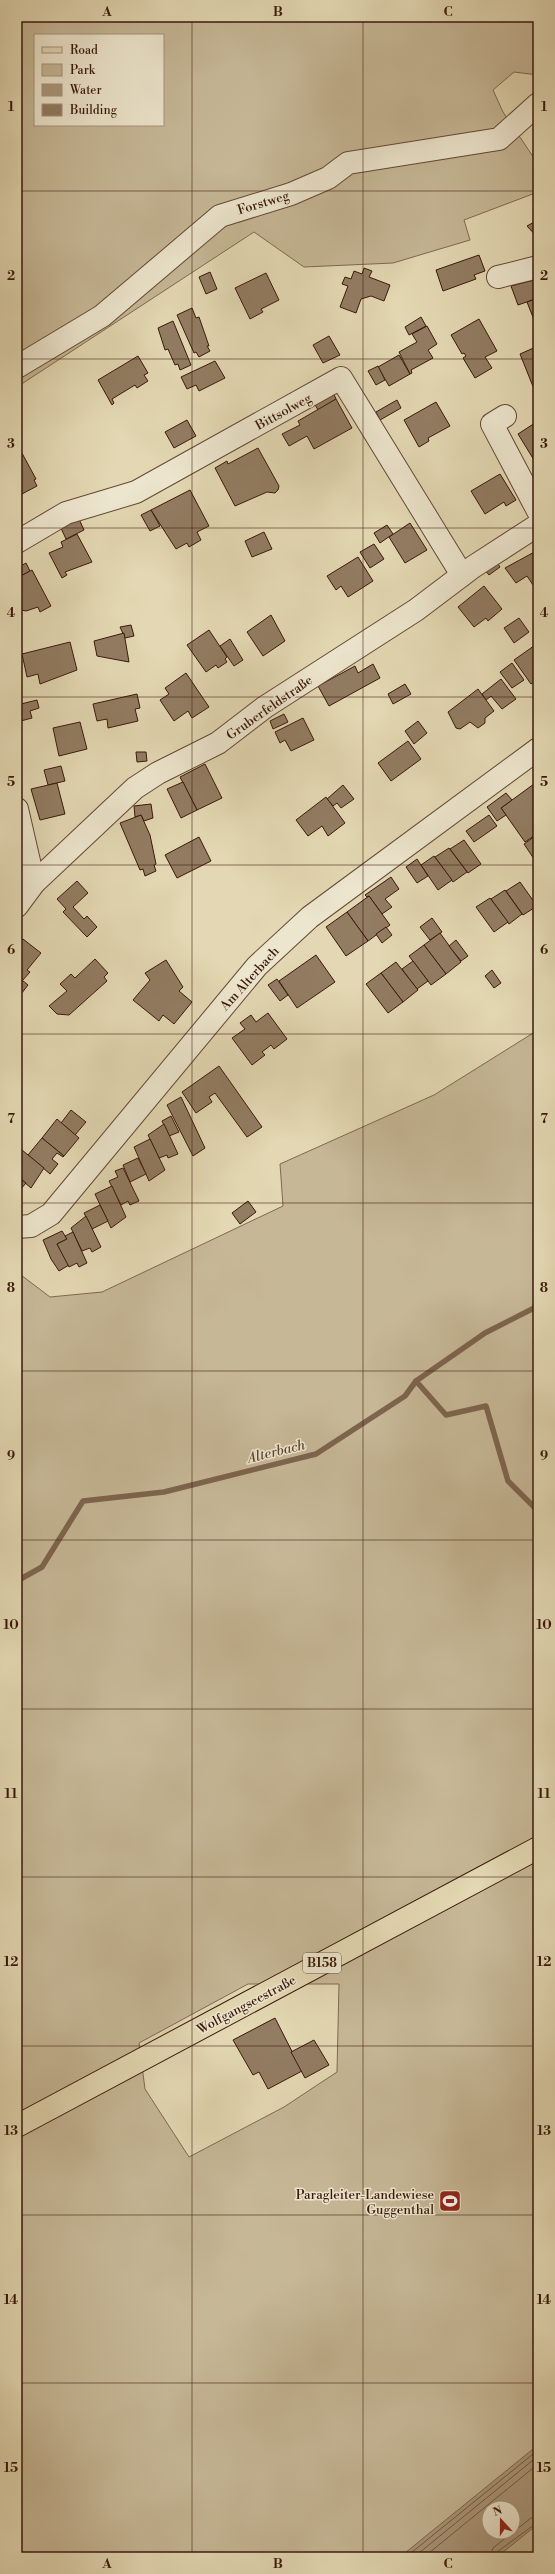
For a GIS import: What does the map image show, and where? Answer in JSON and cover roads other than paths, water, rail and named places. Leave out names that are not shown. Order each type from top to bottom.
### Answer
[{"type":"main road","name":"Wolfgangseestraße","points":[[17,2126],[538,1848]]},
{"type":"street","name":"Forstweg","points":[[17,368],[102,316],[220,216],[291,194],[328,178],[348,163],[499,139],[538,104]]},
{"type":"street","points":[[498,277],[538,267]]},
{"type":"street","name":"Bittsolweg","points":[[17,542],[66,513],[136,492],[341,378],[462,575]]},
{"type":"street","points":[[505,416],[492,424],[538,511]]},
{"type":"street","name":"Gruberfeldstraße","points":[[17,906],[34,883],[135,788],[158,773],[218,743],[265,707],[416,610],[462,575],[538,525]]},
{"type":"street","name":"Am Alterbach","points":[[17,1227],[31,1226],[51,1214],[257,966],[310,917],[538,749]]},
{"type":"street","points":[[17,809],[34,883]]},
{"type":"water","points":[[538,2445],[538,2524],[521,2538],[521,2500],[481,2500],[481,2540],[518,2540],[497,2557],[400,2557]]},
{"type":"waterway","name":"Alterbach","points":[[17,1581],[42,1567],[83,1501],[164,1492],[316,1454],[405,1396],[416,1381],[485,1333],[538,1306]]},
{"type":"waterway","points":[[416,1381],[446,1415],[486,1406],[508,1481],[538,1511]]},
{"type":"place","name":"Paragleiter-Landewiese Guggenthal","points":[[450,2201]]}]
